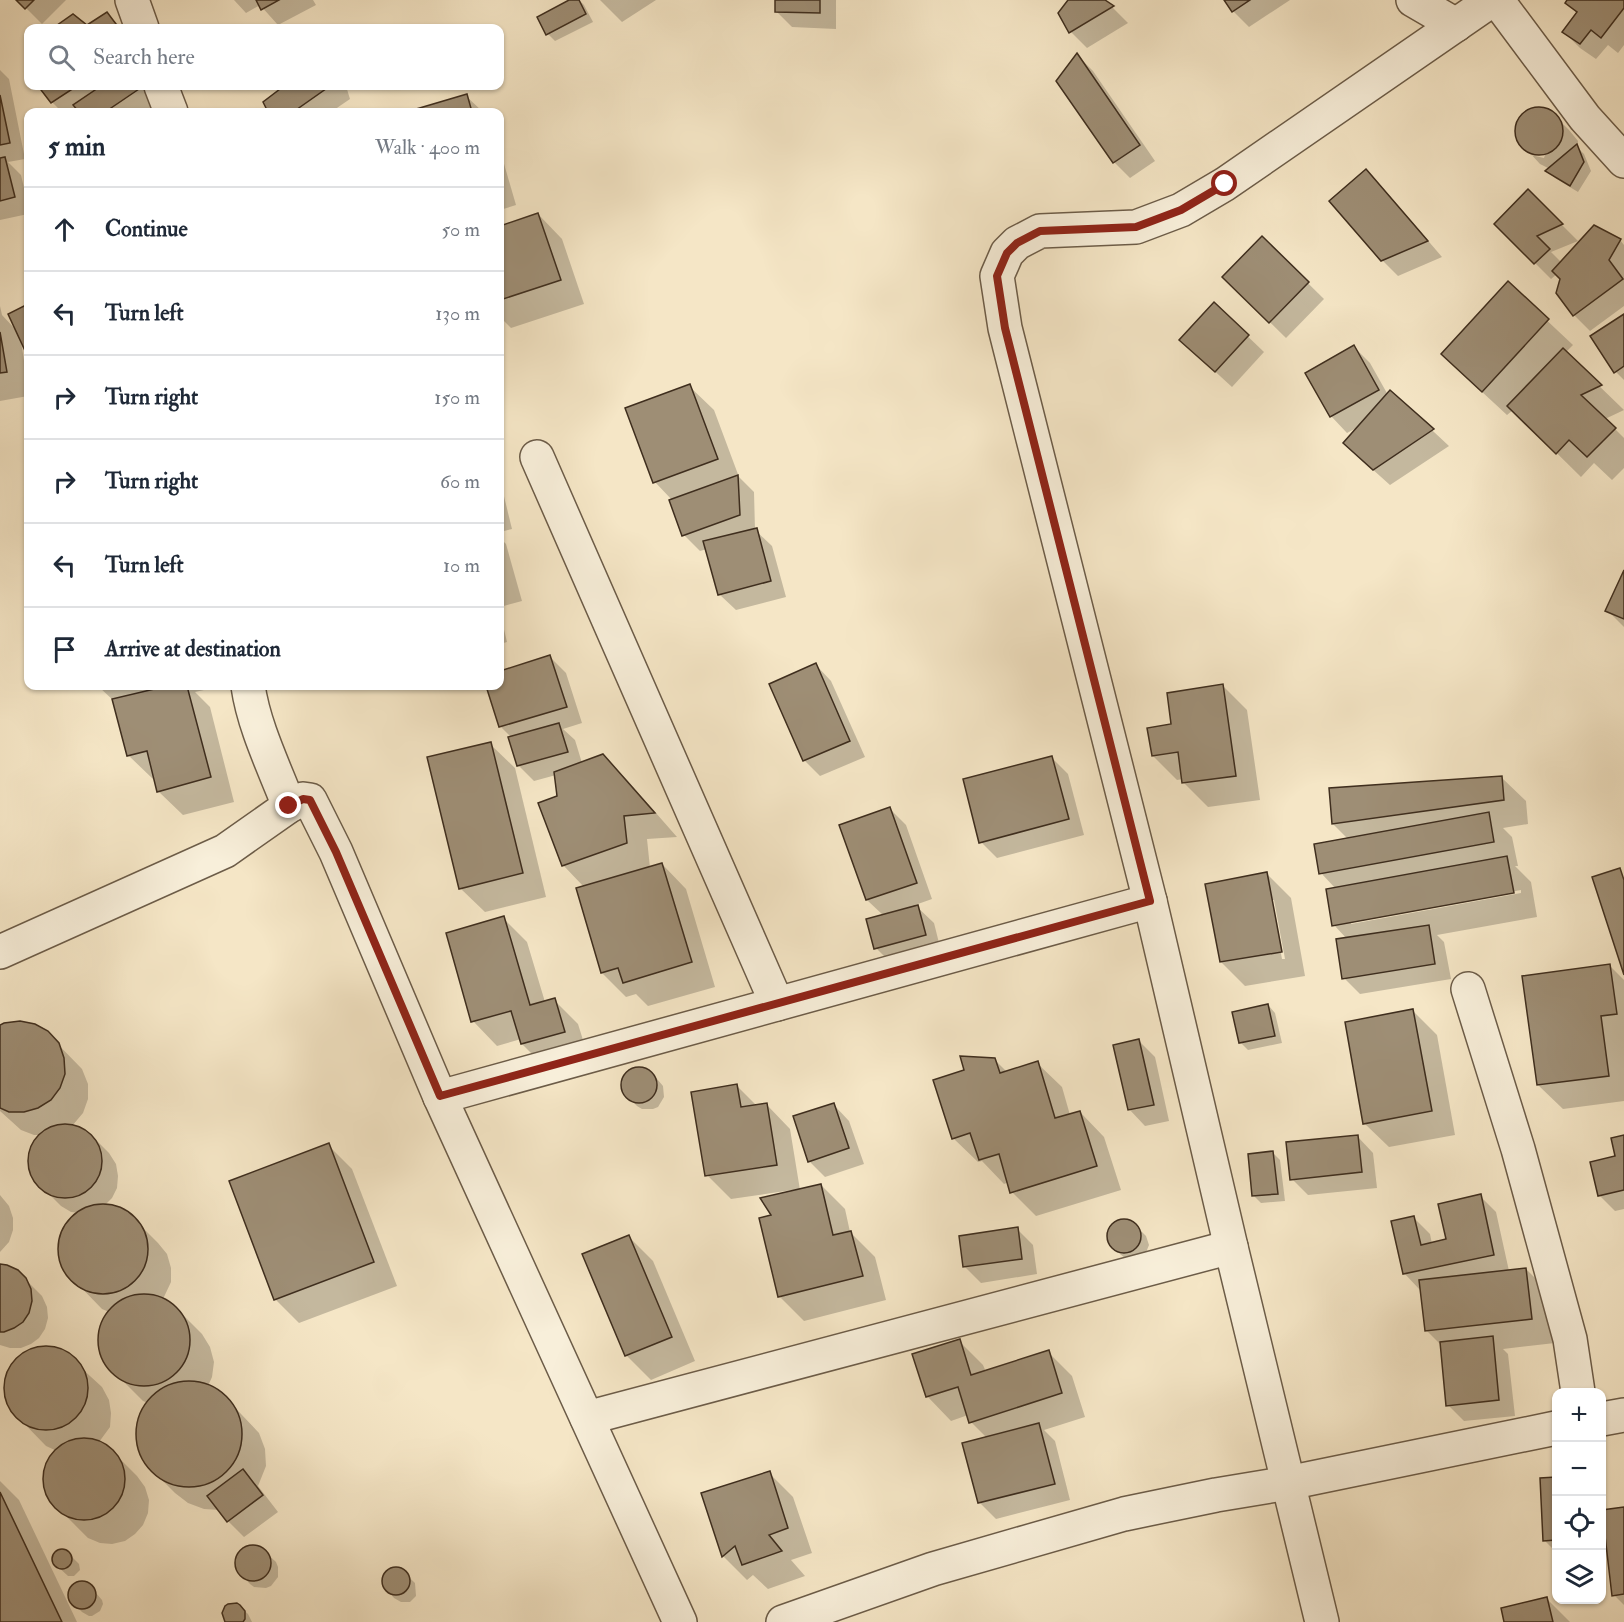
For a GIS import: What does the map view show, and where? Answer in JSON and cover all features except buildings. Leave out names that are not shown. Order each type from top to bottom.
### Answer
[{"type":"street","points":[[132,0],[141,24]]},
{"type":"street","points":[[1413,0],[1456,25]]},
{"type":"street","points":[[1322,1622],[1150,901],[1005,328],[997,276],[1007,253],[1017,243],[1040,231],[1136,227],[1181,210],[1225,184],[1494,0],[1585,118],[1624,161]]},
{"type":"street","points":[[163,90],[169,108]]},
{"type":"street","points":[[537,457],[777,1004]]},
{"type":"street","points":[[249,690],[258,724],[289,806]]},
{"type":"street","points":[[0,952],[225,851],[289,806],[303,799],[310,800],[341,863],[440,1096],[680,1622]]},
{"type":"street","points":[[440,1096],[1150,901]]},
{"type":"street","points":[[1468,988],[1518,1149],[1570,1339],[1577,1388]]},
{"type":"street","points":[[587,1418],[1231,1247]]},
{"type":"street","points":[[1606,1418],[1624,1415]]},
{"type":"street","points":[[783,1622],[933,1569],[1124,1514],[1552,1429]]},
{"type":"route","points":[[289,806],[303,799],[310,800],[318,815],[440,1096],[1150,901],[1005,328],[997,276],[1007,253],[1017,243],[1040,231],[1136,227],[1181,210],[1225,184]]}]
